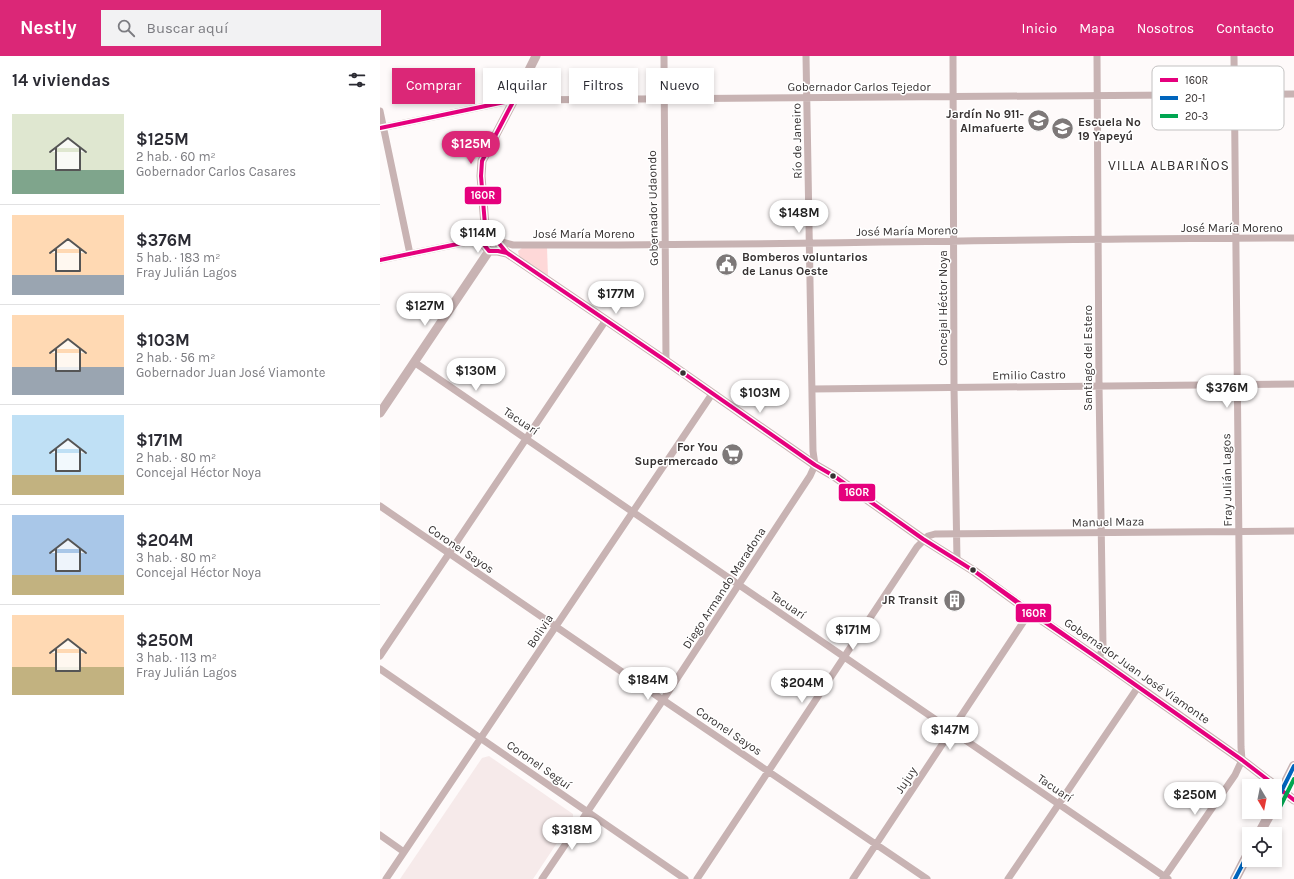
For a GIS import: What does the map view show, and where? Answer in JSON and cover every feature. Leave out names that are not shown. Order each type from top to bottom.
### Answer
[{"type":"main road","points":[[1282,791],[1294,766]]},
{"type":"main road","points":[[1235,879],[1242,866]]},
{"type":"street","points":[[530,68],[536,56]]},
{"type":"street","name":"Gobernador Udaondo","points":[[664,56],[664,68]]},
{"type":"street","name":"Río de Janeiro","points":[[806,56],[812,451],[815,465]]},
{"type":"street","name":"Concejal Héctor Noya","points":[[953,56],[954,387],[957,560]]},
{"type":"street","name":"Santiago del Estero","points":[[1097,56],[1100,533],[1103,646],[1099,659]]},
{"type":"street","name":"Gobernador Carlos Tejedor","points":[[1284,94],[1294,94]]},
{"type":"street","name":"Gobernador Carlos Tejedor","points":[[714,100],[1152,96]]},
{"type":"street","name":"Gobernador Carlos Tejedor","points":[[561,100],[646,100]]},
{"type":"street","name":"Gobernador Carlos Tejedor","points":[[382,128],[495,104]]},
{"type":"street","points":[[491,251],[485,246],[487,239],[481,165],[512,104]]},
{"type":"street","name":"Gobernador Udaondo","points":[[663,104],[666,361]]},
{"type":"street","points":[[380,111],[382,128],[410,254]]},
{"type":"street","name":"Fray Julián Lagos","points":[[1165,878],[1235,775],[1242,760],[1236,384],[1234,130]]},
{"type":"street","points":[[380,260],[494,237],[498,242],[498,248],[491,251],[380,413]]},
{"type":"street","name":"José María Moreno","points":[[498,242],[513,245],[665,245],[1294,238]]},
{"type":"street","name":"Gobernador Juan José Viamonte","points":[[498,242],[508,254],[666,361],[815,465],[834,476],[923,539],[957,560],[1242,760],[1267,779]]},
{"type":"street","name":"Gobernador Juan José Viamonte","points":[[491,251],[508,254]]},
{"type":"street","points":[[380,656],[606,320]]},
{"type":"street","name":"Tacuarí","points":[[414,362],[527,438],[633,513],[1058,803],[1165,878]]},
{"type":"street","name":"Emilio Castro","points":[[812,389],[1294,384]]},
{"type":"street","name":"Bolivia","points":[[386,879],[712,394]]},
{"type":"street","name":"Diego Armando Maradona","points":[[542,879],[740,585],[810,476],[815,465]]},
{"type":"street","name":"Coronel Sayos","points":[[380,506],[927,879]]},
{"type":"street","name":"Manuel Maza","points":[[923,539],[935,534],[1294,531]]},
{"type":"street","points":[[697,879],[923,539]]},
{"type":"street","name":"Jujuy","points":[[853,879],[1030,612]]},
{"type":"street","name":"Coronel Seguí","points":[[380,669],[685,879]]},
{"type":"street","points":[[1008,879],[1058,803],[1138,687]]},
{"type":"street","name":"Gobernador Juan José Viamonte","points":[[1282,791],[1294,800]]},
{"type":"street","points":[[380,835],[404,852]]},
{"type":"shaded area","points":[[547,247],[548,276],[519,256],[518,251],[522,248]]},
{"type":"shaded area","points":[[489,756],[573,814],[573,819],[533,879],[400,879],[482,758]]},
{"type":"transit line","name":"160R","points":[[380,128],[495,104]]},
{"type":"transit line","name":"160R","points":[[488,238],[485,225],[481,176],[482,161],[512,104]]},
{"type":"transit line","name":"160R","points":[[491,237],[498,242],[507,253],[489,251],[485,246],[486,240],[491,237]]},
{"type":"transit line","name":"160R","points":[[380,260],[472,241],[486,240]]},
{"type":"transit line","name":"160R","points":[[507,253],[815,465],[834,476],[923,539],[974,571]]},
{"type":"transit line","name":"160R","points":[[974,571],[1093,655]]},
{"type":"transit line","name":"160R","points":[[974,571],[1030,612],[1093,655]]},
{"type":"transit line","name":"160R","points":[[1093,655],[1242,760]]},
{"type":"transit line","name":"160R","points":[[1093,655],[1242,760]]},
{"type":"transit line","name":"160R","points":[[1242,760],[1294,800]]},
{"type":"transit line","name":"20-1","points":[[1282,790],[1294,766]]},
{"type":"transit line","name":"20-3","points":[[1282,803],[1294,779]]},
{"type":"transit line","name":"20-1","points":[[1235,879],[1242,866]]},
{"type":"place","name":"Jardín Nº 911- Almafuerte","points":[[1039,121]]},
{"type":"place","name":"Escuela Nº 19 Yapeyú","points":[[1062,129]]},
{"type":"place","name":"Bomberos voluntarios de Lanus Oeste","points":[[726,264]]},
{"type":"place","name":"For You Supermercado","points":[[733,454]]},
{"type":"place","name":"JR Transit","points":[[954,600]]},
{"type":"district","name":"VILLA ALBARIÑOS","points":[[1169,165]]}]
